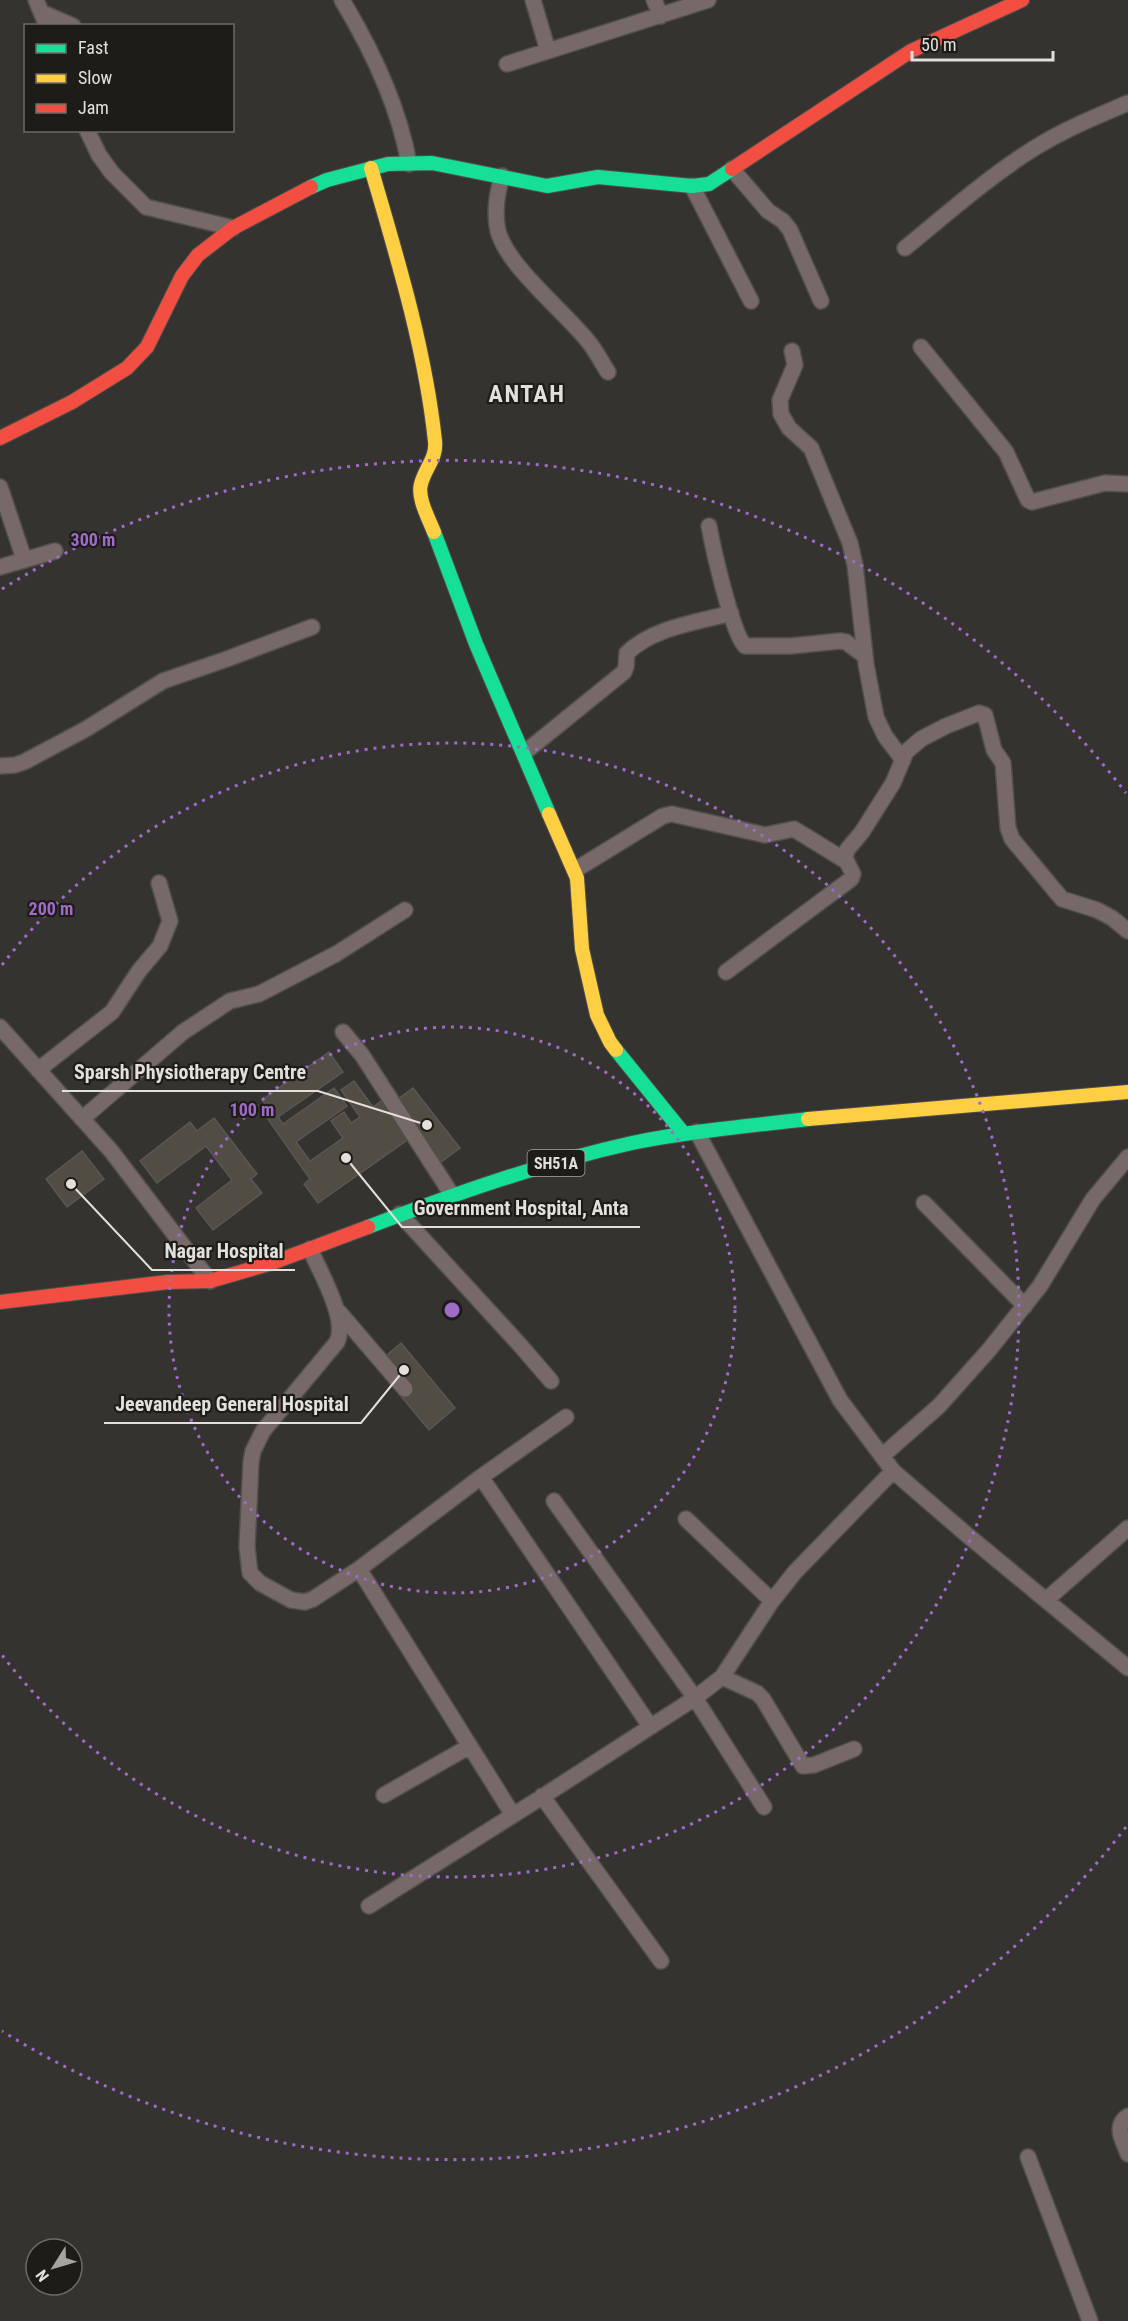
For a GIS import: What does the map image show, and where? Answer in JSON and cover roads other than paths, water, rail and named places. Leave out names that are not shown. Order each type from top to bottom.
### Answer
[{"type":"street","points":[[342,0],[390,95],[404,134],[409,164]]},
{"type":"street","points":[[533,0],[548,51]]},
{"type":"street","points":[[654,0],[661,16]]},
{"type":"street","points":[[507,64],[708,0]]},
{"type":"street","points":[[0,438],[72,402],[128,368],[151,340],[190,264],[233,228],[289,197],[327,180],[371,168],[409,164],[443,164],[547,186],[598,177],[692,186],[708,184],[911,51],[1022,0]]},
{"type":"street","points":[[41,12],[68,24]]},
{"type":"street","points":[[905,248],[997,173],[1072,127],[1128,103]]},
{"type":"street","points":[[88,132],[99,155],[112,173],[146,207],[233,228]]},
{"type":"street","points":[[371,168],[401,270],[436,444],[434,457],[420,485],[422,499],[476,644],[575,870],[578,881],[582,949],[597,1015],[610,1042],[691,1133],[840,1400],[893,1471],[1128,1668]]},
{"type":"street","points":[[732,170],[768,211],[783,221],[790,230],[821,301]]},
{"type":"street","points":[[502,176],[498,190],[497,219],[498,231],[505,248],[590,344],[608,372]]},
{"type":"street","points":[[692,186],[751,301]]},
{"type":"street","points":[[921,347],[1006,452],[1026,498],[1030,502],[1106,483],[1128,484]]},
{"type":"street","points":[[792,351],[795,365],[780,400],[781,414],[789,428],[811,448],[850,543],[855,566],[865,656],[879,724],[903,760]]},
{"type":"street","points":[[0,487],[24,559]]},
{"type":"street","points":[[710,526],[731,613],[741,642],[748,647],[791,646],[840,641],[846,642],[865,656]]},
{"type":"street","points":[[0,567],[55,551]]},
{"type":"street","points":[[524,753],[624,672],[627,653],[636,646],[659,632],[731,613]]},
{"type":"street","points":[[0,766],[15,765],[32,758],[86,729],[163,681],[312,627]]},
{"type":"street","points":[[846,861],[847,850],[862,832],[895,780],[906,752],[921,739],[945,726],[979,713],[984,714],[994,750],[1003,763],[1008,828],[1012,838],[1062,899],[1097,910],[1128,931]]},
{"type":"street","points":[[575,870],[663,816],[672,814],[765,835],[794,828],[846,861],[854,874],[851,879],[726,972]]},
{"type":"street","points":[[38,1070],[112,1012],[139,971],[160,946],[170,923],[159,883]]},
{"type":"street","points":[[82,1119],[183,1032],[230,1001],[259,994],[336,954],[405,909]]},
{"type":"street","points":[[0,1028],[126,1169],[210,1281]]},
{"type":"street","points":[[344,1032],[362,1055],[452,1195]]},
{"type":"street","points":[[1127,1092],[1128,1111]]},
{"type":"street","name":"SH51A","points":[[0,1302],[168,1282],[210,1281],[263,1266],[452,1195],[586,1154],[691,1133],[855,1114],[1127,1092]]},
{"type":"street","points":[[882,1456],[921,1423],[966,1378],[1025,1306],[1051,1269],[1084,1212],[1128,1157]]},
{"type":"street","points":[[924,1203],[1025,1306]]},
{"type":"street","points":[[400,1214],[551,1381]]},
{"type":"street","points":[[310,1249],[337,1309],[341,1329],[337,1342],[263,1431],[251,1456],[247,1547],[249,1569],[253,1578],[260,1583],[300,1603],[313,1599],[359,1569],[566,1417]]},
{"type":"street","points":[[337,1309],[405,1389]]},
{"type":"street","points":[[369,1906],[695,1698],[722,1677],[772,1601],[817,1548],[893,1471]]},
{"type":"street","points":[[481,1478],[650,1726]]},
{"type":"street","points":[[554,1501],[695,1698],[764,1807]]},
{"type":"street","points":[[686,1519],[772,1601]]},
{"type":"street","points":[[1046,1600],[1128,1528]]},
{"type":"street","points":[[359,1569],[513,1815]]},
{"type":"street","points":[[722,1677],[761,1696],[803,1766],[814,1765],[854,1749]]},
{"type":"street","points":[[384,1796],[470,1746]]},
{"type":"street","points":[[542,1796],[661,1961]]},
{"type":"street","points":[[1128,2116],[1122,2121],[1119,2130],[1128,2154]]},
{"type":"street","points":[[1028,2157],[1090,2321]]},
{"type":"place","name":"Sparsh Physiotherapy Centre","points":[[427,1125]]},
{"type":"place","name":"Government Hospital, Anta","points":[[346,1158]]},
{"type":"place","name":"Nagar Hospital","points":[[71,1184]]},
{"type":"place","name":"Jeevandeep General Hospital","points":[[404,1370]]},
{"type":"district","name":"ANTAH","points":[[527,394]]}]
